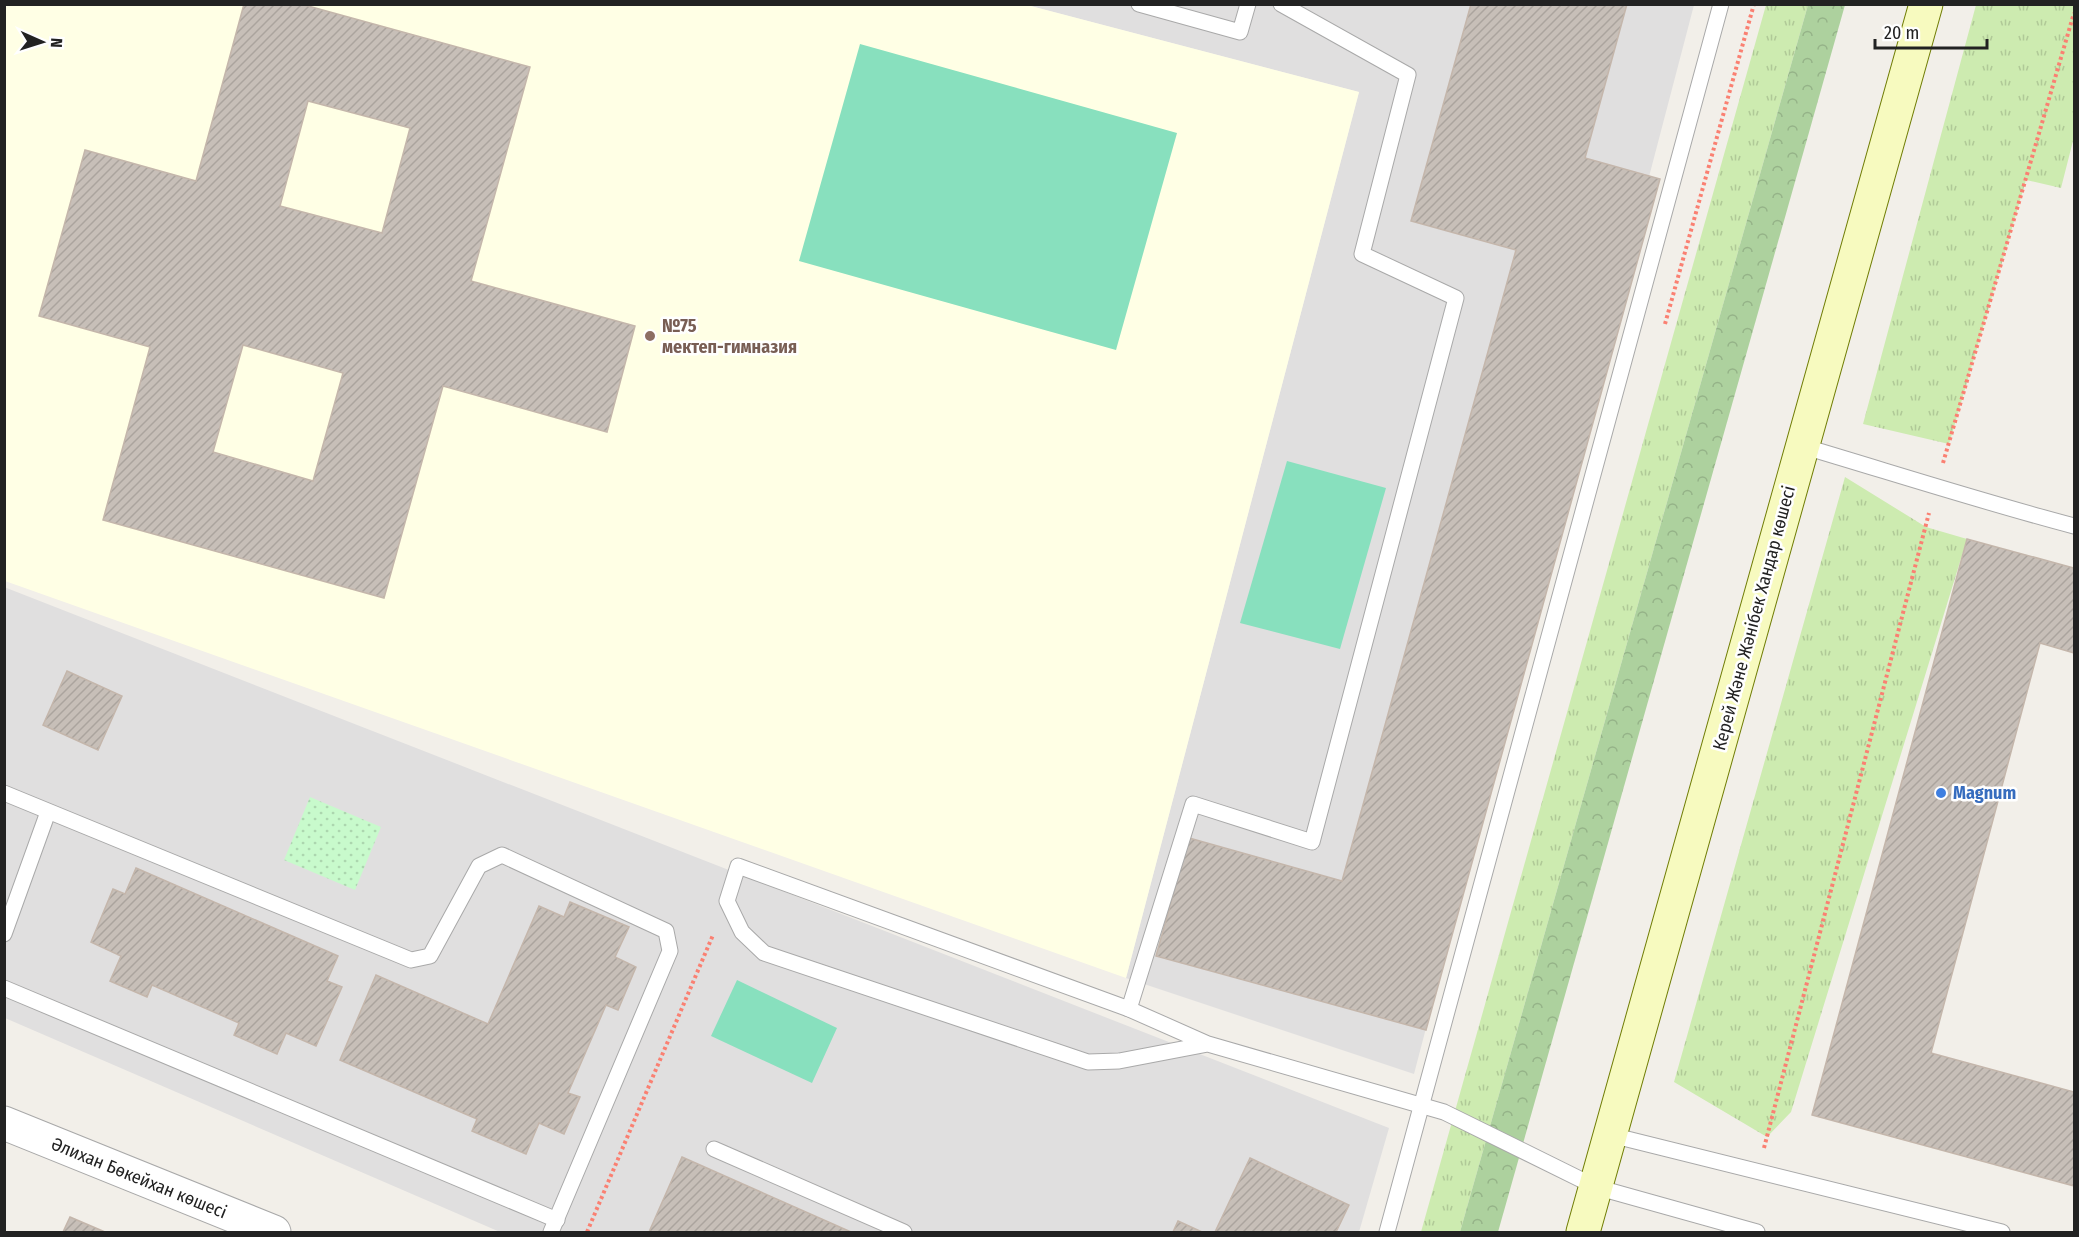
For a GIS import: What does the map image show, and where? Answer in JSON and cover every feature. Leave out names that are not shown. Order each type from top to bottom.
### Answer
[{"type":"main road","name":"Керей Және Жәнібек Хандар көшесі","points":[[1583,1233],[1926,4]]},
{"type":"street","name":"Әлихан Бөкейхан көшесі","points":[[4,1123],[274,1233]]},
{"type":"lane","points":[[1138,4],[1240,32],[1248,4]]},
{"type":"lane","points":[[1129,1009],[1193,804],[1312,842],[1456,298],[1362,254],[1408,75],[1281,4]]},
{"type":"lane","points":[[1387,1233],[1721,4]]},
{"type":"lane","points":[[1802,446],[1991,504],[2074,526]]},
{"type":"lane","points":[[4,793],[48,813],[411,960],[430,956],[479,866],[502,855],[666,931],[670,951],[554,1226],[4,988]]},
{"type":"lane","points":[[4,934],[48,813]]},
{"type":"lane","points":[[1208,1044],[1119,1061],[1088,1062],[764,953],[742,932],[727,901],[738,866],[1129,1009],[1208,1044],[1444,1112],[1596,1187],[1757,1233]]},
{"type":"lane","points":[[1611,1136],[2002,1233]]},
{"type":"lane","points":[[714,1149],[904,1233]]},
{"type":"path","points":[[1757,1173],[1937,486],[2074,13]]},
{"type":"path","points":[[587,1233],[727,901]]},
{"type":"shaded area","name":"№75 мектеп-гимназия","points":[[5,5],[1027,5],[1359,92],[1126,978],[5,581]]},
{"type":"shaded area","points":[[1027,5],[1694,5],[1414,1074],[1126,978],[1359,92]]},
{"type":"shaded area","points":[[4,587],[1389,1128],[1359,1232],[500,1232],[5,1018]]},
{"type":"green space","points":[[1766,5],[1808,5],[1460,1232],[1421,1232]]},
{"type":"green space","points":[[1808,5],[1845,5],[1498,1232],[1460,1232]]},
{"type":"green space","points":[[1976,5],[2074,5],[2074,137],[2061,188],[2026,180],[1949,444],[1863,424]]},
{"type":"green space","points":[[860,44],[1177,133],[1116,350],[799,261]]},
{"type":"green space","points":[[1287,461],[1386,488],[1340,649],[1240,623]]},
{"type":"green space","points":[[1845,477],[1926,527],[1967,539],[1791,1112],[1767,1137],[1674,1082]]},
{"type":"green space","points":[[310,797],[381,827],[355,890],[284,860]]},
{"type":"green space","points":[[737,980],[837,1028],[812,1083],[711,1036]]},
{"type":"building","points":[[244,4],[301,4],[530,67],[471,281],[635,326],[607,432],[443,386],[384,598],[103,520],[150,347],[39,316],[85,150],[196,181]],"holes":[[[308,101],[410,128],[382,233],[280,206]],[[243,345],[343,373],[313,481],[213,452]]]},
{"type":"building","points":[[1471,4],[1627,4],[1585,158],[1660,179],[1426,1030],[1156,956],[1189,838],[1342,881],[1516,250],[1411,221]]},
{"type":"building","points":[[1967,539],[2074,568],[2074,653],[2040,643],[1931,1053],[2074,1092],[2074,1186],[1812,1115]]},
{"type":"building","points":[[67,671],[122,696],[98,750],[43,725]]},
{"type":"building","points":[[136,868],[338,956],[327,981],[342,987],[316,1046],[286,1033],[277,1054],[234,1035],[239,1023],[152,985],[147,997],[110,981],[121,956],[91,942],[113,889],[125,894]]},
{"type":"building","points":[[570,902],[629,927],[615,957],[636,967],[618,1010],[606,1005],[568,1093],[580,1097],[564,1134],[539,1123],[526,1154],[472,1131],[477,1119],[340,1060],[376,975],[488,1024],[539,906],[564,917]]},
{"type":"building","points":[[682,1157],[851,1232],[649,1232]]},
{"type":"building","points":[[1250,1158],[1349,1205],[1336,1232],[1215,1232]]},
{"type":"building","points":[[70,1217],[105,1232],[63,1232]]},
{"type":"building","points":[[1178,1221],[1202,1232],[1173,1232]]},
{"type":"place","name":"№75 мектеп-гимназия","points":[[650,336]]},
{"type":"place","name":"Magnum","points":[[1941,793]]}]
